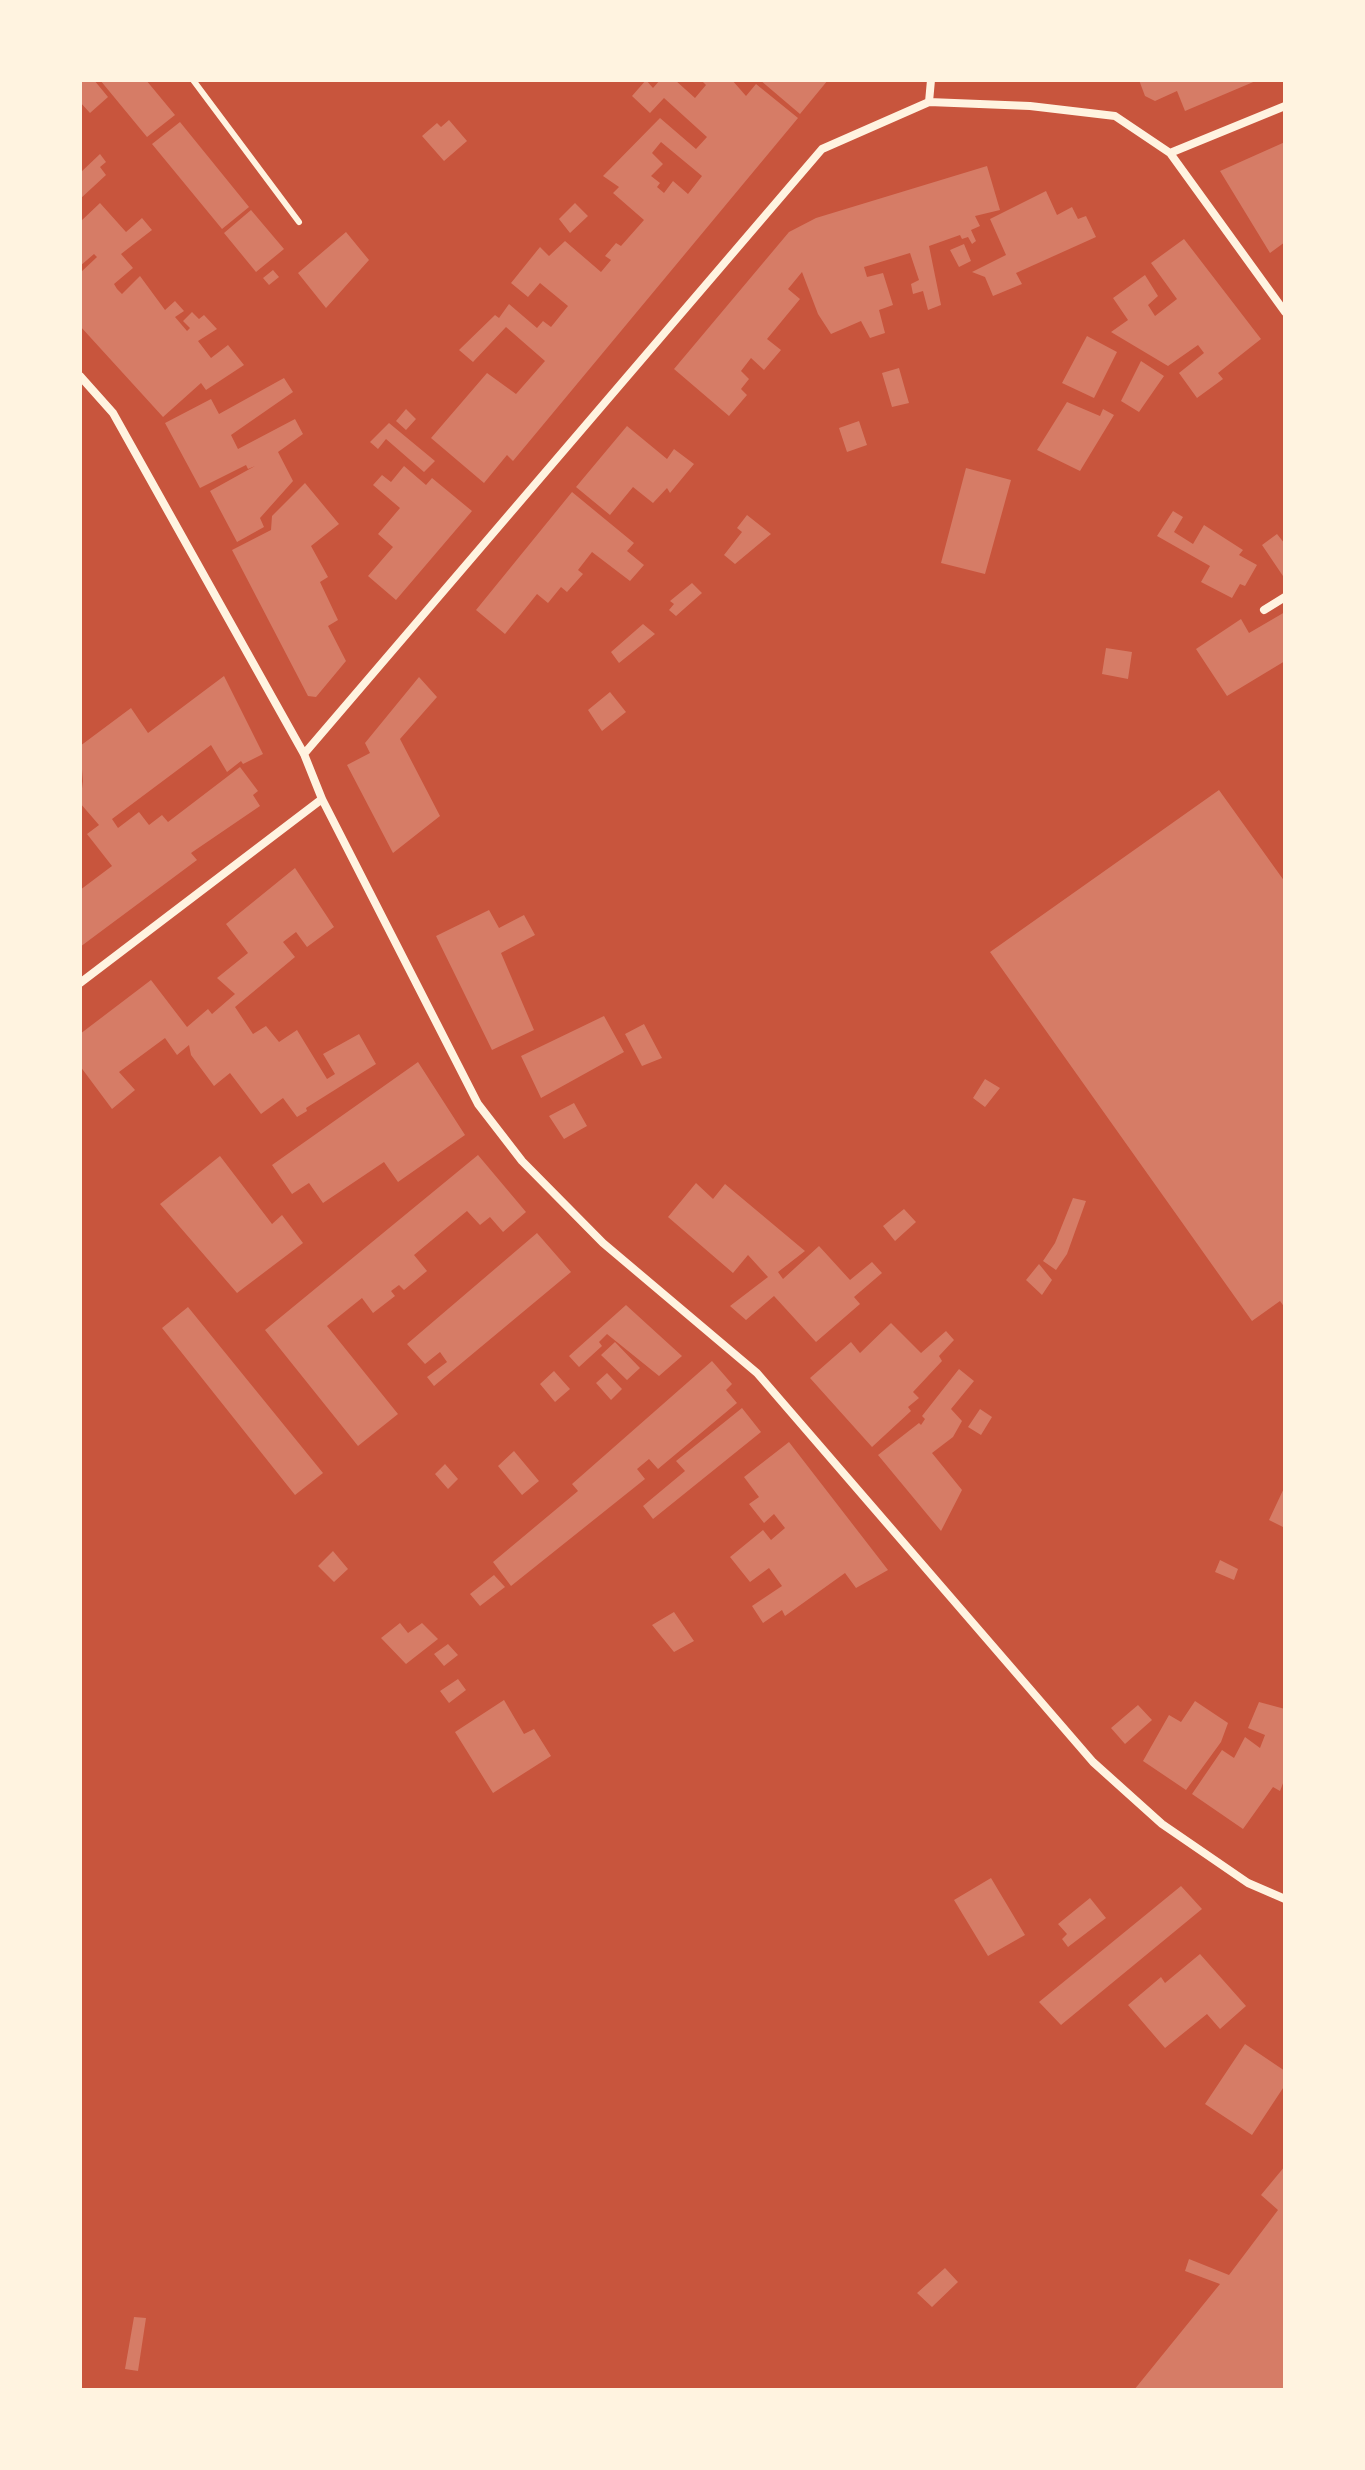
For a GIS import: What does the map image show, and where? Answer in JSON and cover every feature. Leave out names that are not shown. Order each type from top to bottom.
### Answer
[{"type":"street","points":[[929,102],[931,80]]},
{"type":"street","points":[[304,754],[822,149],[929,102],[1030,106],[1115,116],[1170,153],[1285,312]]},
{"type":"street","points":[[1170,153],[1285,106]]},
{"type":"street","points":[[80,376],[113,413],[304,754],[322,799],[478,1104],[522,1161],[603,1243],[757,1373],[1093,1762],[1162,1824],[1248,1883],[1285,1899]]},
{"type":"street","points":[[1264,610],[1285,597]]},
{"type":"street","points":[[80,983],[322,799]]},
{"type":"lane","points":[[193,80],[299,222]]},
{"type":"building","points":[[80,80],[94,80],[108,97],[90,113],[80,102]]},
{"type":"building","points":[[100,80],[146,80],[175,115],[147,137]]},
{"type":"building","points":[[646,80],[653,88],[660,80],[675,80],[695,98],[706,85],[701,80],[732,80],[746,96],[756,84],[798,118],[513,461],[507,455],[484,483],[431,438],[487,373],[516,394],[545,361],[506,327],[473,362],[459,350],[495,315],[499,318],[509,304],[537,328],[543,321],[551,327],[568,306],[540,283],[528,297],[511,283],[540,247],[549,256],[565,241],[601,272],[611,260],[605,256],[616,243],[621,246],[644,220],[613,193],[619,187],[603,176],[660,118],[696,149],[707,137],[664,98],[650,113],[632,96]],"holes":[[[661,142],[702,176],[688,194],[673,181],[664,193],[657,187],[660,183],[651,176],[663,164],[652,153]]]},
{"type":"building","points":[[760,80],[828,80],[800,114]]},
{"type":"building","points":[[1139,80],[1258,80],[1185,111],[1177,91],[1155,101],[1145,96]]},
{"type":"building","points":[[449,120],[467,141],[444,161],[422,136],[437,123],[441,127]]},
{"type":"building","points":[[180,122],[249,207],[222,229],[152,144]]},
{"type":"building","points":[[1285,142],[1285,242],[1270,253],[1220,171]]},
{"type":"building","points":[[100,154],[106,162],[100,167],[106,175],[80,199],[80,173]]},
{"type":"building","points":[[987,166],[1000,210],[975,216],[980,226],[971,230],[976,241],[972,244],[968,237],[962,239],[960,235],[929,246],[941,305],[928,310],[923,291],[913,294],[911,284],[919,280],[910,253],[864,267],[867,277],[883,273],[893,305],[879,310],[885,333],[870,338],[861,321],[831,334],[818,314],[802,272],[788,289],[800,299],[767,339],[781,350],[764,370],[751,358],[741,371],[749,379],[741,389],[747,395],[729,416],[674,369],[789,232],[816,218]]},
{"type":"building","points":[[1046,191],[1057,215],[1072,207],[1078,219],[1086,216],[1096,237],[1016,273],[1022,284],[993,296],[985,277],[972,272],[1006,255],[990,219]]},
{"type":"building","points":[[100,203],[126,232],[142,218],[152,230],[121,254],[133,268],[114,284],[117,289],[122,294],[140,276],[165,310],[175,301],[184,311],[175,317],[187,331],[190,328],[183,321],[192,312],[199,319],[204,315],[217,329],[198,341],[211,358],[228,345],[244,365],[206,390],[201,383],[163,417],[80,326],[80,273],[97,257],[94,254],[80,266],[80,222]]},
{"type":"building","points":[[575,203],[588,216],[570,233],[559,219]]},
{"type":"building","points":[[251,210],[284,249],[256,272],[224,233]]},
{"type":"building","points":[[346,232],[369,260],[326,308],[298,273]]},
{"type":"building","points":[[1184,239],[1261,339],[1218,373],[1223,379],[1197,398],[1179,373],[1204,353],[1198,345],[1168,366],[1111,332],[1128,320],[1113,298],[1145,275],[1158,296],[1148,305],[1155,316],[1177,299],[1151,263]]},
{"type":"building","points":[[964,244],[971,261],[959,267],[950,250]]},
{"type":"building","points":[[273,270],[279,277],[269,285],[263,278]]},
{"type":"building","points":[[1087,336],[1117,352],[1094,398],[1062,383]]},
{"type":"building","points":[[1141,361],[1164,376],[1139,412],[1121,401]]},
{"type":"building","points":[[899,368],[909,403],[892,407],[882,373]]},
{"type":"building","points":[[284,378],[293,392],[231,435],[238,449],[295,419],[303,434],[278,452],[293,481],[260,518],[264,527],[237,542],[210,491],[255,466],[248,469],[246,465],[200,488],[165,423],[211,399],[219,414]]},
{"type":"building","points":[[1067,402],[1100,416],[1103,409],[1114,415],[1080,471],[1037,450]]},
{"type":"building","points":[[406,409],[416,419],[406,430],[396,421]]},
{"type":"building","points":[[859,421],[867,445],[847,452],[839,428]]},
{"type":"building","points":[[389,423],[435,461],[424,472],[386,439],[378,449],[370,442]]},
{"type":"building","points":[[627,426],[667,459],[674,449],[694,464],[670,493],[667,488],[653,503],[633,487],[610,515],[576,487]]},
{"type":"building","points":[[404,466],[426,485],[432,478],[472,511],[396,600],[368,576],[393,547],[378,534],[400,508],[373,485],[382,475],[391,482]]},
{"type":"building","points":[[966,468],[1011,480],[985,574],[941,563]]},
{"type":"building","points":[[305,483],[339,524],[311,546],[328,577],[320,582],[338,620],[328,626],[346,661],[316,697],[308,696],[232,550],[271,530],[272,516]]},
{"type":"building","points":[[572,492],[634,543],[627,551],[644,565],[630,581],[592,552],[578,570],[583,574],[567,592],[561,587],[548,603],[537,594],[505,634],[476,610]]},
{"type":"building","points":[[1173,511],[1183,517],[1174,532],[1193,544],[1204,525],[1243,550],[1239,555],[1257,565],[1245,586],[1240,584],[1232,598],[1201,582],[1210,566],[1157,536]]},
{"type":"building","points":[[747,515],[771,534],[735,564],[724,555],[742,532],[737,528]]},
{"type":"building","points":[[1277,534],[1285,544],[1285,579],[1262,545]]},
{"type":"building","points":[[692,583],[702,593],[676,616],[669,610],[674,604],[670,601]]},
{"type":"building","points":[[1285,612],[1285,661],[1227,696],[1196,649],[1241,619],[1249,633]]},
{"type":"building","points":[[643,624],[655,634],[619,663],[611,652]]},
{"type":"building","points":[[1106,648],[1132,652],[1128,679],[1102,674]]},
{"type":"building","points":[[224,676],[263,754],[243,764],[241,761],[227,772],[211,745],[112,819],[118,828],[139,812],[149,825],[162,815],[168,822],[240,767],[258,791],[253,795],[260,806],[191,853],[197,860],[80,947],[80,890],[112,866],[87,834],[99,825],[80,803],[83,781],[80,746],[131,708],[148,733]]},
{"type":"building","points":[[419,677],[437,697],[400,739],[440,816],[393,853],[347,765],[370,753],[365,743]]},
{"type":"building","points":[[610,692],[626,712],[602,731],[588,710]]},
{"type":"building","points":[[1219,790],[1285,882],[1285,1308],[1280,1301],[1252,1321],[990,952]]},
{"type":"building","points":[[295,868],[334,927],[307,947],[296,932],[283,942],[295,957],[235,1007],[253,1034],[266,1026],[279,1042],[297,1030],[327,1079],[335,1074],[323,1054],[359,1034],[376,1064],[306,1108],[307,1111],[297,1117],[283,1098],[261,1114],[230,1073],[214,1086],[191,1055],[189,1045],[177,1055],[165,1038],[119,1072],[135,1090],[112,1109],[80,1066],[80,1034],[151,980],[187,1027],[208,1009],[212,1014],[235,994],[217,978],[248,953],[226,924]]},
{"type":"building","points":[[489,910],[499,928],[524,915],[535,935],[501,953],[534,1030],[492,1050],[436,936]]},
{"type":"building","points":[[604,1016],[624,1052],[541,1098],[521,1056]]},
{"type":"building","points":[[644,1024],[662,1058],[642,1066],[625,1034]]},
{"type":"building","points":[[418,1062],[465,1135],[398,1182],[384,1162],[323,1203],[309,1183],[292,1194],[272,1165]]},
{"type":"building","points":[[985,1079],[1000,1088],[985,1107],[973,1098]]},
{"type":"building","points":[[574,1103],[587,1126],[564,1139],[549,1116]]},
{"type":"building","points":[[478,1155],[526,1212],[503,1232],[490,1217],[480,1225],[467,1211],[414,1255],[427,1271],[404,1290],[399,1285],[391,1291],[395,1296],[373,1313],[362,1298],[327,1326],[398,1414],[358,1446],[265,1330]]},
{"type":"building","points":[[220,1156],[272,1224],[282,1215],[303,1243],[237,1293],[160,1204]]},
{"type":"building","points":[[696,1183],[713,1199],[725,1184],[805,1251],[778,1272],[783,1279],[819,1246],[850,1280],[872,1262],[882,1273],[854,1297],[860,1304],[816,1342],[774,1296],[746,1320],[730,1306],[768,1277],[748,1255],[733,1273],[668,1217]]},
{"type":"building","points":[[1073,1198],[1086,1201],[1067,1254],[1056,1270],[1043,1261],[1055,1243]]},
{"type":"building","points":[[904,1209],[916,1222],[895,1241],[883,1226]]},
{"type":"building","points":[[537,1233],[571,1272],[434,1386],[427,1377],[447,1362],[440,1352],[425,1364],[407,1344]]},
{"type":"building","points":[[1039,1264],[1052,1280],[1042,1295],[1026,1280]]},
{"type":"building","points":[[626,1305],[682,1356],[659,1376],[607,1334],[599,1342],[602,1346],[579,1367],[569,1356]]},
{"type":"building","points":[[188,1307],[323,1473],[295,1495],[162,1328]]},
{"type":"building","points":[[891,1323],[921,1353],[946,1331],[954,1340],[939,1356],[942,1361],[913,1392],[919,1398],[908,1407],[911,1411],[872,1447],[810,1378],[851,1342],[860,1353]]},
{"type":"building","points":[[615,1342],[640,1368],[627,1380],[601,1355]]},
{"type":"building","points":[[712,1361],[732,1384],[726,1390],[737,1403],[658,1469],[649,1459],[637,1469],[645,1479],[511,1586],[493,1562],[578,1491],[572,1484]]},
{"type":"building","points":[[959,1369],[974,1381],[951,1409],[962,1421],[953,1437],[932,1453],[962,1490],[941,1531],[878,1455],[919,1423],[921,1425],[925,1419],[922,1416]]},
{"type":"building","points":[[554,1371],[570,1389],[555,1402],[540,1384]]},
{"type":"building","points":[[607,1373],[622,1389],[611,1400],[596,1383]]},
{"type":"building","points":[[742,1408],[761,1432],[653,1519],[643,1506],[685,1471],[676,1461]]},
{"type":"building","points":[[980,1409],[992,1417],[981,1435],[968,1427]]},
{"type":"building","points":[[789,1442],[888,1570],[856,1588],[845,1573],[785,1616],[782,1610],[763,1623],[752,1606],[782,1586],[769,1568],[750,1582],[730,1557],[763,1530],[771,1540],[785,1528],[774,1514],[764,1523],[749,1504],[759,1497],[744,1477]]},
{"type":"building","points":[[514,1451],[539,1481],[522,1495],[498,1466]]},
{"type":"building","points":[[445,1464],[458,1479],[448,1489],[435,1474]]},
{"type":"building","points":[[1285,1486],[1285,1528],[1269,1520]]},
{"type":"building","points":[[333,1551],[348,1569],[334,1582],[318,1566]]},
{"type":"building","points":[[1220,1560],[1238,1569],[1234,1580],[1215,1572]]},
{"type":"building","points":[[494,1575],[505,1587],[480,1606],[470,1594]]},
{"type":"building","points":[[674,1612],[694,1641],[674,1652],[652,1625]]},
{"type":"building","points":[[400,1623],[408,1633],[422,1623],[438,1639],[406,1664],[381,1638]]},
{"type":"building","points":[[448,1644],[458,1655],[444,1666],[434,1654]]},
{"type":"building","points":[[458,1679],[466,1690],[449,1703],[440,1691]]},
{"type":"building","points":[[504,1700],[524,1734],[534,1729],[551,1756],[493,1793],[455,1732]]},
{"type":"building","points":[[1195,1701],[1228,1723],[1221,1742],[1186,1790],[1143,1761],[1169,1715],[1181,1722]]},
{"type":"building","points":[[1259,1702],[1285,1709],[1285,1778],[1280,1791],[1273,1787],[1243,1829],[1192,1794],[1222,1750],[1234,1758],[1245,1737],[1260,1748],[1265,1735],[1248,1728]]},
{"type":"building","points":[[1138,1705],[1152,1720],[1125,1744],[1111,1728]]},
{"type":"building","points":[[991,1878],[1025,1935],[988,1956],[954,1900]]},
{"type":"building","points":[[1181,1886],[1202,1909],[1061,2025],[1039,2002]]},
{"type":"building","points":[[1090,1898],[1106,1918],[1068,1947],[1062,1939],[1067,1934],[1058,1924]]},
{"type":"building","points":[[1200,1954],[1246,2006],[1220,2029],[1207,2014],[1165,2048],[1128,2005],[1161,1977],[1165,1983]]},
{"type":"building","points":[[1245,2044],[1285,2071],[1285,2085],[1252,2135],[1205,2104]]},
{"type":"building","points":[[1285,2166],[1285,2390],[1134,2390],[1220,2284],[1185,2271],[1189,2259],[1229,2275],[1278,2210],[1261,2195]]},
{"type":"building","points":[[945,2268],[958,2282],[932,2307],[917,2293]]},
{"type":"building","points":[[134,2317],[146,2318],[138,2371],[125,2369]]}]
